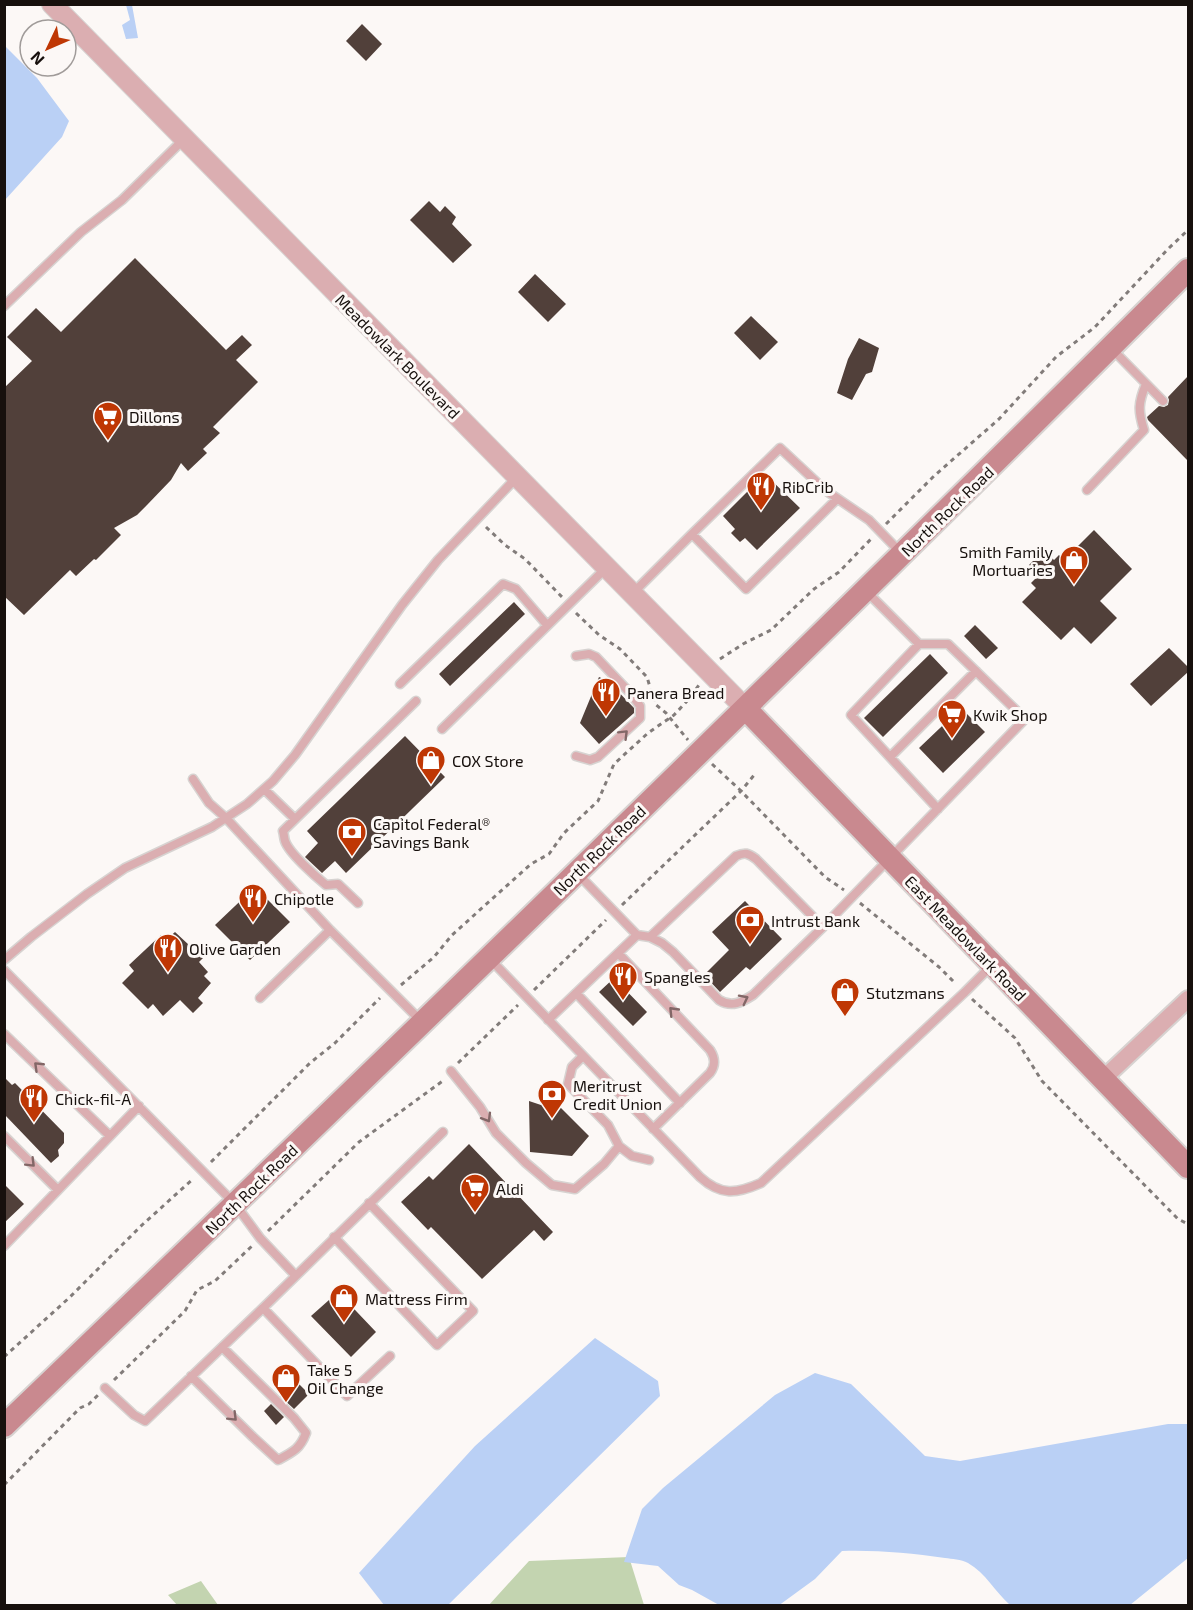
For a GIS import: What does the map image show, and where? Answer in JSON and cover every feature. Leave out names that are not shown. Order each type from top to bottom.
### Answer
[{"type":"main road","name":"North Rock Road","points":[[4,1426],[423,1023],[1188,270]]},
{"type":"main road","name":"East Meadowlark Road","points":[[745,708],[1188,1167]]},
{"type":"street","name":"Meadowlark Boulevard","points":[[52,4],[745,708]]},
{"type":"street","points":[[1103,1079],[1188,999]]},
{"type":"lane","points":[[4,306],[81,232],[122,200],[185,139]]},
{"type":"lane","points":[[1111,348],[1163,401]]},
{"type":"lane","points":[[1087,490],[1144,430],[1139,414],[1140,398],[1146,384]]},
{"type":"lane","points":[[632,593],[780,448],[825,490],[869,520],[902,554]]},
{"type":"lane","points":[[4,960],[87,894],[125,868],[212,827],[247,804],[273,781],[295,755],[402,605],[438,560],[517,477]]},
{"type":"lane","points":[[692,534],[746,589],[837,499]]},
{"type":"lane","points":[[442,729],[607,568]]},
{"type":"lane","points":[[400,684],[503,584],[516,589],[547,625]]},
{"type":"lane","points":[[576,873],[637,934],[662,943],[726,1004],[734,1005],[742,1002],[758,991],[1024,719],[948,644],[919,644],[865,590]]},
{"type":"lane","points":[[919,644],[851,715],[938,809]]},
{"type":"lane","points":[[576,656],[589,654],[596,657],[640,706],[640,718],[598,757],[590,760],[576,756]]},
{"type":"lane","points":[[890,757],[976,672]]},
{"type":"lane","points":[[358,903],[338,884],[326,885],[292,852],[285,842],[283,831],[416,701]]},
{"type":"lane","points":[[193,779],[209,803],[226,818],[330,930],[423,1023]]},
{"type":"lane","points":[[264,789],[295,819]]},
{"type":"lane","points":[[650,937],[736,856],[743,853],[748,853],[756,860],[823,927]]},
{"type":"lane","points":[[260,998],[330,930]]},
{"type":"lane","points":[[548,1020],[637,934]]},
{"type":"lane","points":[[618,953],[715,1057],[713,1069],[653,1129]]},
{"type":"lane","points":[[489,958],[709,1185],[728,1192],[745,1190],[761,1182],[992,964]]},
{"type":"lane","points":[[4,970],[235,1204],[260,1238],[295,1275]]},
{"type":"lane","points":[[576,993],[680,1103]]},
{"type":"lane","points":[[4,1034],[110,1136]]},
{"type":"lane","points":[[583,1056],[572,1067],[568,1084],[608,1125],[619,1146],[632,1156],[649,1160]]},
{"type":"lane","points":[[451,1071],[480,1107],[496,1133],[552,1185],[575,1189],[604,1164],[619,1146]]},
{"type":"lane","points":[[4,1246],[139,1106]]},
{"type":"lane","points":[[105,1388],[134,1415],[145,1420],[443,1132]]},
{"type":"lane","points":[[4,1136],[58,1190]]},
{"type":"lane","points":[[334,1237],[437,1345],[473,1311],[369,1203]]},
{"type":"lane","points":[[263,1308],[347,1396],[390,1356]]},
{"type":"lane","points":[[191,1376],[278,1460],[301,1445],[306,1433],[294,1418],[222,1347]]},
{"type":"path","points":[[720,659],[771,630],[814,589],[839,572],[934,476],[999,419],[1056,357],[1095,327],[1188,230]]},
{"type":"path","points":[[486,527],[505,545],[525,559],[560,594]]},
{"type":"path","points":[[574,611],[599,635],[621,649],[646,676],[654,704],[678,730]]},
{"type":"path","points":[[404,983],[434,957],[452,935],[531,864],[549,854],[564,832],[598,801],[614,765],[689,699]]},
{"type":"path","points":[[4,1485],[80,1408],[88,1404],[185,1311],[196,1290],[215,1281],[279,1222],[359,1142],[441,1083],[526,997],[741,791],[755,774]]},
{"type":"path","points":[[208,1164],[310,1063],[373,1005]]},
{"type":"path","points":[[4,1357],[184,1188]]},
{"type":"green space","points":[[629,1557],[644,1605],[488,1606],[529,1561]]},
{"type":"green space","points":[[201,1581],[218,1605],[177,1605],[168,1595]]},
{"type":"water","points":[[126,5],[132,5],[138,38],[126,39],[122,25],[130,20]]},
{"type":"water","points":[[5,46],[18,59],[18,78],[37,78],[69,121],[62,137],[5,200]]},
{"type":"water","points":[[595,1338],[658,1381],[660,1396],[448,1605],[384,1605],[359,1573],[475,1446]]},
{"type":"water","points":[[815,1373],[851,1384],[925,1456],[960,1461],[1168,1424],[1188,1424],[1188,1558],[1130,1605],[1010,1605],[980,1572],[962,1561],[907,1553],[842,1551],[815,1579],[778,1606],[719,1605],[679,1585],[658,1566],[624,1562],[642,1509],[663,1488],[775,1395]]},
{"type":"building","points":[[362,24],[382,44],[366,61],[346,41]]},
{"type":"building","points":[[429,201],[440,212],[445,206],[456,217],[452,224],[472,245],[453,263],[410,220]]},
{"type":"building","name":"Dillons","points":[[135,258],[226,350],[242,335],[252,345],[236,360],[258,382],[213,427],[220,433],[203,449],[207,453],[188,471],[181,463],[171,480],[137,515],[114,528],[121,535],[96,560],[94,559],[76,576],[70,570],[24,615],[4,596],[4,388],[32,361],[7,337],[36,308],[61,332]]},
{"type":"building","points":[[535,274],[566,304],[548,322],[518,292]]},
{"type":"building","points":[[751,316],[778,342],[760,360],[734,333]]},
{"type":"building","points":[[859,338],[879,348],[872,372],[866,374],[852,400],[837,393],[848,359]]},
{"type":"building","points":[[1188,376],[1188,461],[1147,417],[1159,406],[1168,405],[1168,397]]},
{"type":"building","name":"RibCrib","points":[[770,479],[800,508],[757,550],[745,538],[740,542],[731,533],[735,529],[723,516],[749,490],[754,495]]},
{"type":"building","name":"Smith Family Mortuaries","points":[[1094,530],[1132,569],[1100,601],[1117,618],[1091,644],[1074,627],[1061,640],[1022,602],[1036,588],[1031,583],[1035,579],[1025,569],[1044,550],[1054,560],[1059,555],[1064,560]]},
{"type":"building","points":[[514,602],[525,614],[450,686],[439,674]]},
{"type":"building","points":[[975,625],[998,648],[986,659],[964,636]]},
{"type":"building","points":[[1169,648],[1188,667],[1188,672],[1151,706],[1130,684]]},
{"type":"building","name":"Kwik Shop","points":[[930,654],[948,673],[883,737],[864,718]]},
{"type":"building","name":"Panera Bread","points":[[599,677],[608,681],[634,708],[634,713],[599,744],[580,723]]},
{"type":"building","name":"Kwik Shop","points":[[961,708],[985,732],[943,773],[919,748]]},
{"type":"building","points":[[405,736],[445,777],[346,873],[335,861],[322,873],[305,857],[318,843],[307,831]]},
{"type":"building","name":"Chipotle","points":[[255,887],[290,922],[250,960],[215,925]]},
{"type":"building","name":"Intrust Bank","points":[[745,901],[782,939],[750,970],[746,967],[720,992],[704,975],[729,950],[712,932]]},
{"type":"building","name":"Olive Garden","points":[[175,932],[203,958],[199,962],[208,972],[204,976],[211,983],[198,998],[203,1003],[193,1013],[180,1000],[163,1016],[153,1004],[148,1009],[122,983],[134,971],[129,965],[161,935],[166,940]]},
{"type":"building","name":"Spangles","points":[[614,978],[647,1012],[633,1026],[599,992]]},
{"type":"building","name":"Chick-fil-A","points":[[4,1077],[12,1085],[15,1083],[64,1133],[64,1143],[58,1150],[59,1156],[51,1163],[4,1114]]},
{"type":"building","name":"Meritrust Credit Union","points":[[529,1101],[541,1105],[555,1102],[589,1136],[572,1156],[530,1152]]},
{"type":"building","name":"Aldi","points":[[469,1144],[553,1232],[544,1241],[534,1230],[482,1279],[431,1227],[428,1230],[401,1202],[429,1176],[433,1180]]},
{"type":"building","points":[[4,1184],[24,1204],[4,1223]]},
{"type":"building","name":"Mattress Firm","points":[[338,1292],[376,1332],[351,1357],[311,1316]]},
{"type":"building","points":[[296,1381],[309,1394],[294,1409],[280,1396]]},
{"type":"building","points":[[271,1404],[284,1417],[276,1425],[264,1411]]},
{"type":"place","name":"Dillons","points":[[108,442]]},
{"type":"place","name":"RibCrib","points":[[761,512]]},
{"type":"place","name":"Smith Family Mortuaries","points":[[1074,586]]},
{"type":"place","name":"Panera Bread","points":[[606,718]]},
{"type":"place","name":"Kwik Shop","points":[[952,740]]},
{"type":"place","name":"COX Store","points":[[431,786]]},
{"type":"place","name":"Capitol Federal® Savings Bank","points":[[352,858]]},
{"type":"place","name":"Chipotle","points":[[253,924]]},
{"type":"place","name":"Intrust Bank","points":[[750,946]]},
{"type":"place","name":"Olive Garden","points":[[168,974]]},
{"type":"place","name":"Spangles","points":[[623,1002]]},
{"type":"place","name":"Stutzmans","points":[[845,1018]]},
{"type":"place","name":"Meritrust Credit Union","points":[[552,1120]]},
{"type":"place","name":"Chick-fil-A","points":[[34,1124]]},
{"type":"place","name":"Aldi","points":[[475,1214]]},
{"type":"place","name":"Mattress Firm","points":[[344,1324]]},
{"type":"place","name":"Take 5 Oil Change","points":[[286,1404]]}]
